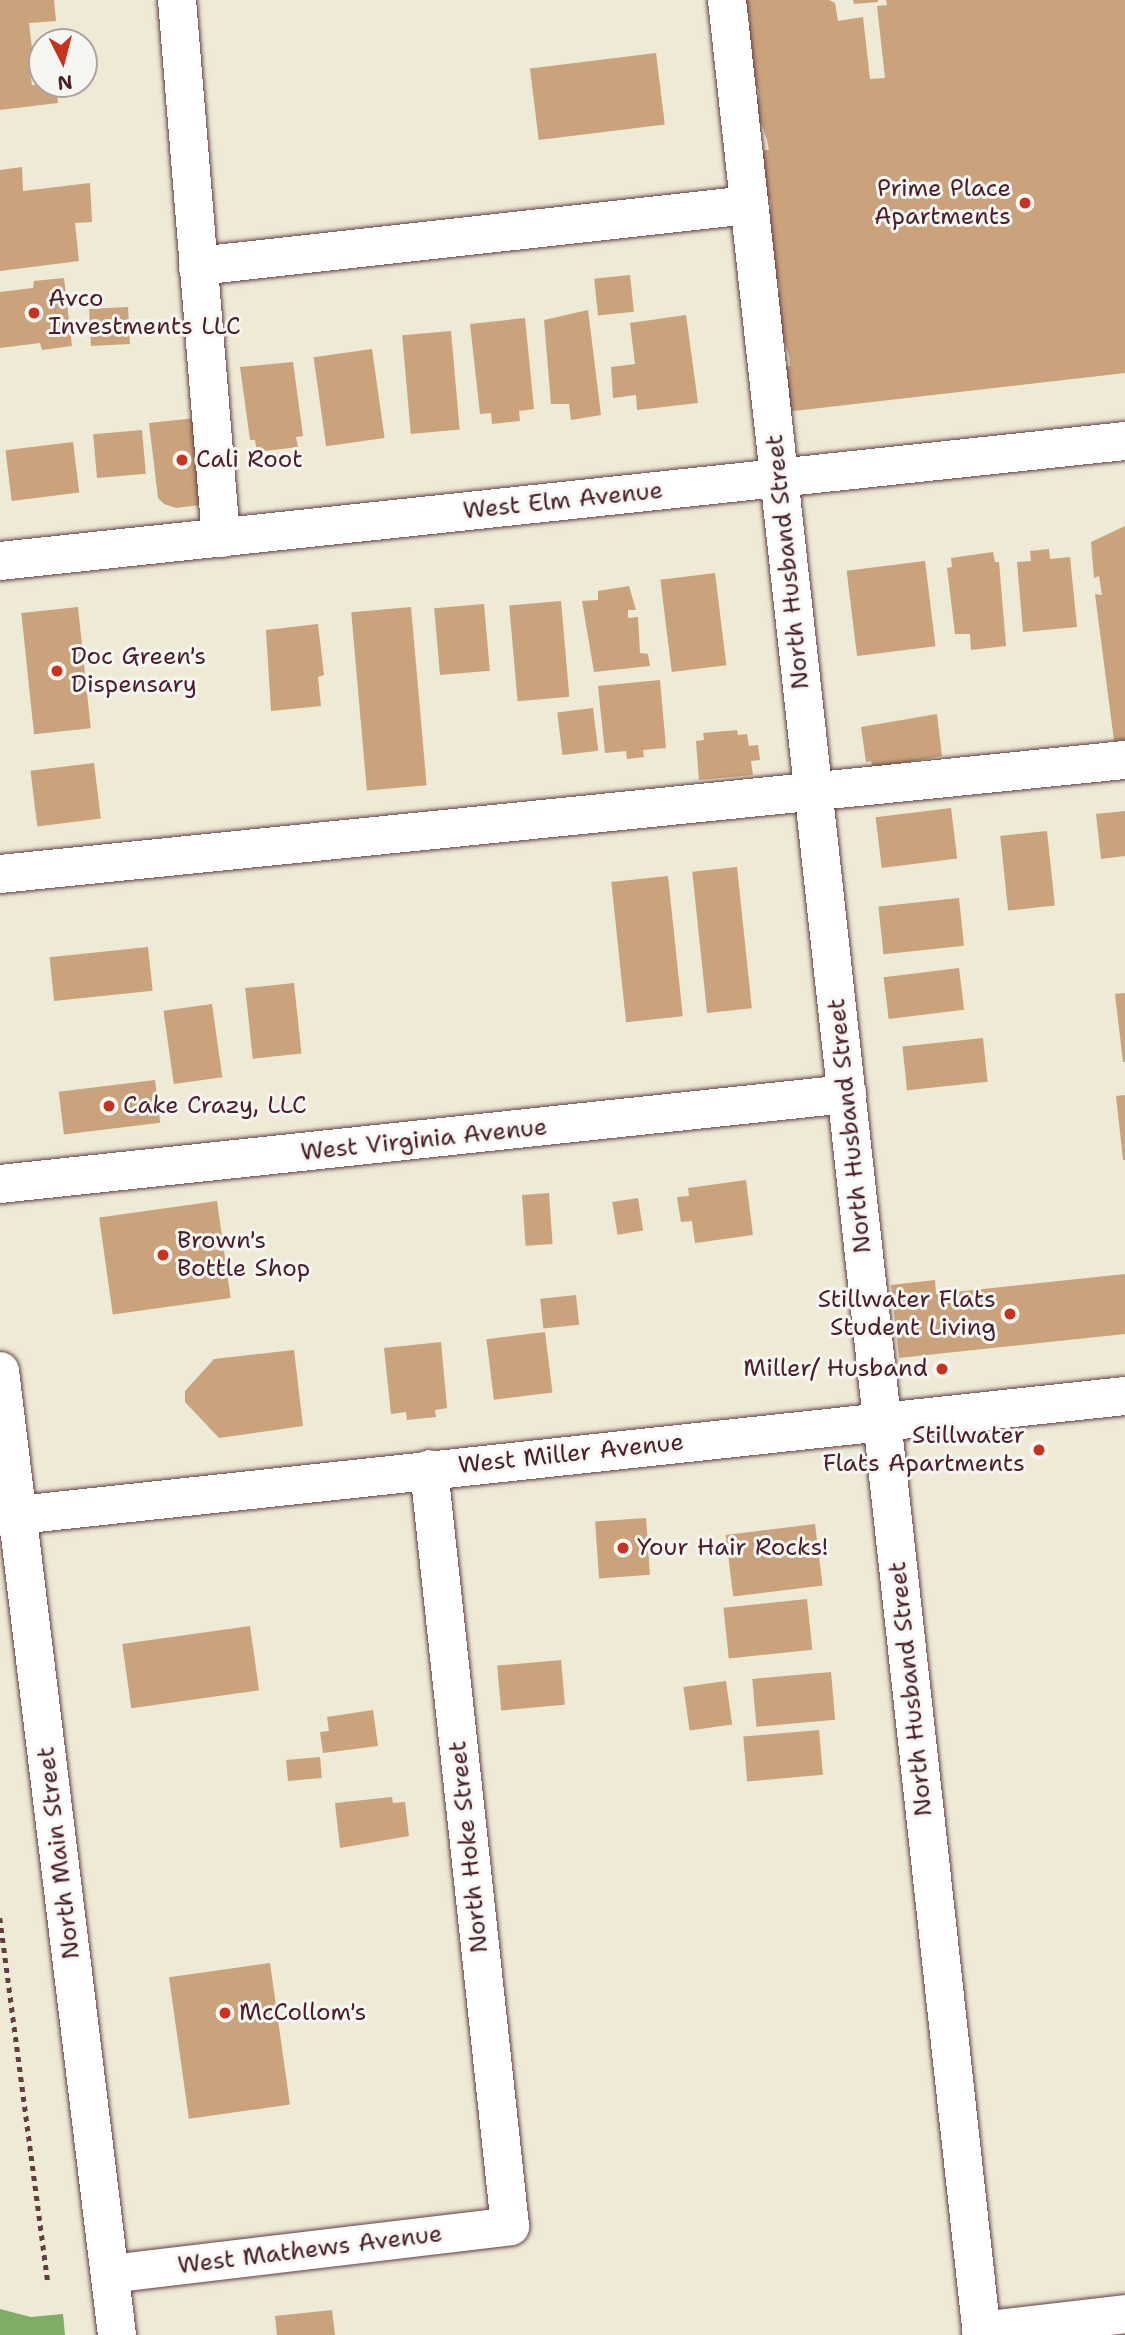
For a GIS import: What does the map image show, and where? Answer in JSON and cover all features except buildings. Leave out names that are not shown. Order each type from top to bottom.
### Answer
[{"type":"street","points":[[177,0],[222,538]]},
{"type":"street","name":"North Husband Street","points":[[727,0],[982,2333]]},
{"type":"street","points":[[198,266],[749,205]]},
{"type":"street","name":"West Elm Avenue","points":[[0,561],[1125,441]]},
{"type":"street","points":[[0,874],[1125,760]]},
{"type":"street","name":"West Virginia Avenue","points":[[0,1184],[847,1094]]},
{"type":"street","name":"North Main Street","points":[[0,1371],[9,1516],[117,2335]]},
{"type":"street","name":"West Miller Avenue","points":[[9,1516],[1125,1396]]},
{"type":"street","name":"North Hoke Street","points":[[429,1469],[510,2226]]},
{"type":"street","name":"West Mathews Avenue","points":[[110,2274],[510,2226]]},
{"type":"street","points":[[982,2333],[1125,2314]]},
{"type":"path","points":[[0,1918],[48,2283]]},
{"type":"green space","points":[[0,2309],[31,2317],[63,2314],[65,2335],[0,2335]]},
{"type":"place","name":"Prime Place Apartments","points":[[1025,203]]},
{"type":"place","name":"Avco Investments LLC","points":[[34,313]]},
{"type":"place","name":"Cali Root","points":[[182,460]]},
{"type":"place","name":"Doc Green's Dispensary","points":[[57,671]]},
{"type":"place","name":"Cake Crazy, LLC","points":[[109,1106]]},
{"type":"place","name":"Brown's Bottle Shop","points":[[163,1255]]},
{"type":"place","name":"Stillwater Flats Student Living","points":[[1010,1314]]},
{"type":"place","name":"Miller/ Husband","points":[[942,1369]]},
{"type":"place","name":"Stillwater Flats Apartments","points":[[1039,1450]]},
{"type":"place","name":"Your Hair Rocks!","points":[[623,1548]]},
{"type":"place","name":"McCollom's","points":[[225,2013]]}]
